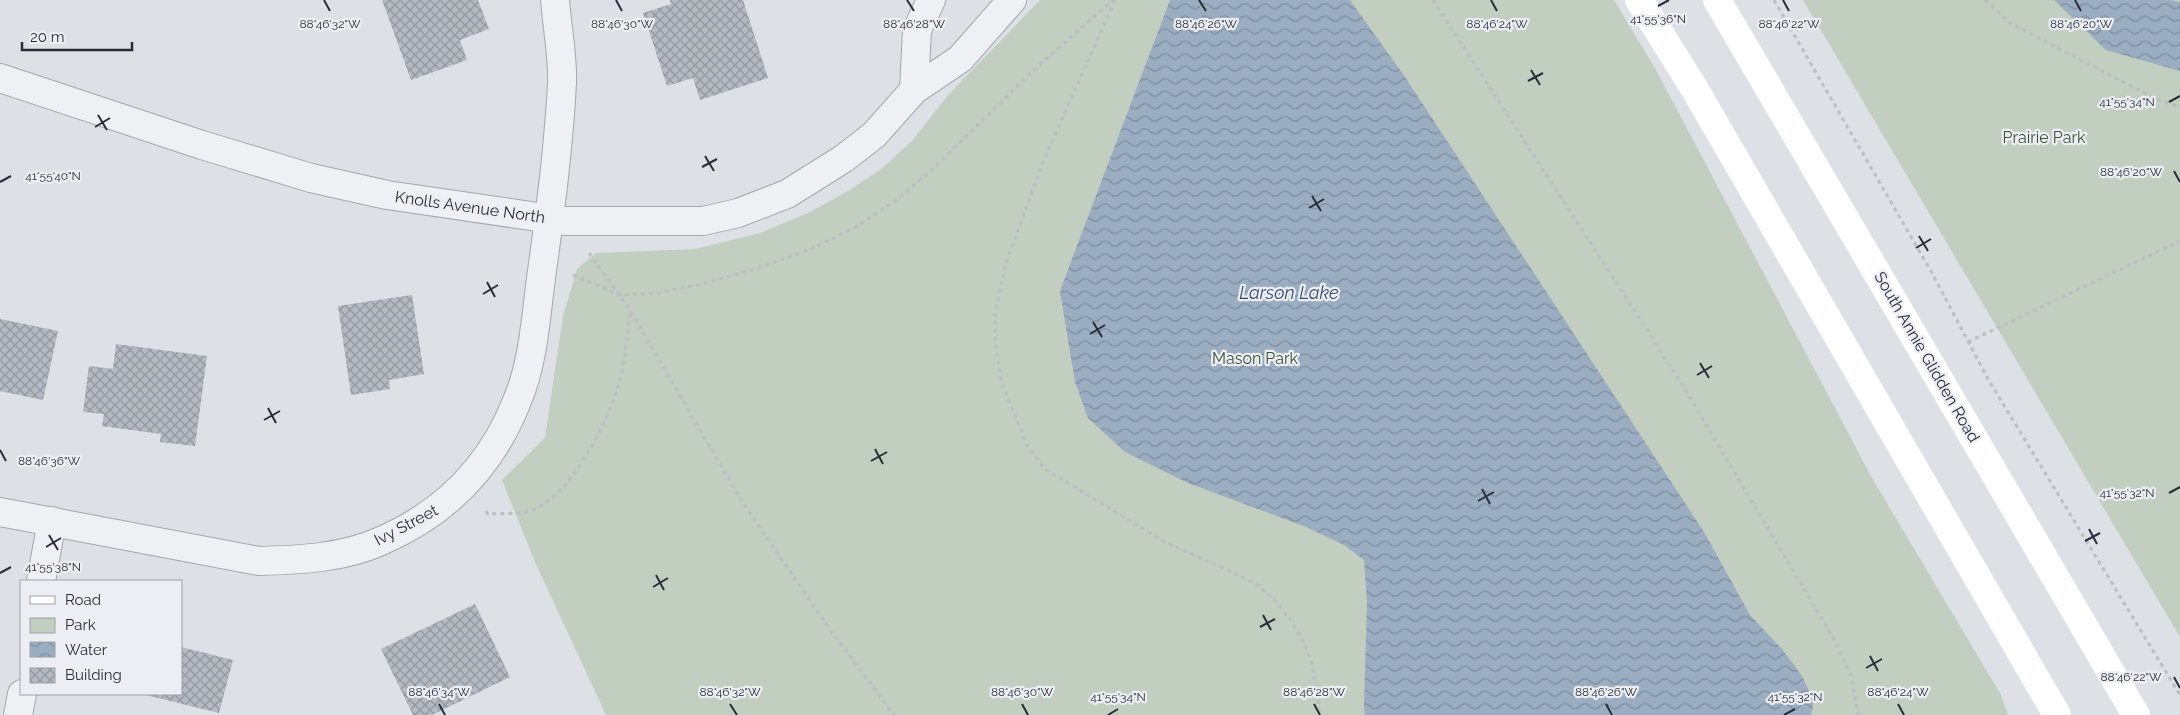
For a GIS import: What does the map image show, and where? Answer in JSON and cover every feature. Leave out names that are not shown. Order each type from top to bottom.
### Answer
[{"type":"main road","points":[[1639,0],[1694,88],[2057,715]]},
{"type":"main road","name":"South Annie Glidden Road","points":[[1717,0],[2136,715]]},
{"type":"street","name":"Ivy Street","points":[[0,512],[259,561],[290,560],[346,552],[381,542],[415,524],[442,506],[466,484],[494,450],[518,401],[528,366],[558,220],[562,81],[555,0]]},
{"type":"street","points":[[914,90],[917,30],[931,0]]},
{"type":"street","name":"Knolls Avenue North","points":[[0,78],[311,178],[387,195],[558,220],[703,221],[738,213],[787,194],[843,159],[874,135],[914,90],[960,59],[1012,0]]},
{"type":"street","points":[[41,580],[52,522]]},
{"type":"street","points":[[18,715],[22,695]]},
{"type":"path","points":[[1115,0],[1043,162],[1006,263],[995,313],[996,348],[1002,384],[1028,447],[1045,469],[1164,542],[1258,585],[1276,602],[1290,619],[1303,641],[1312,664],[1320,715]]},
{"type":"path","points":[[1433,0],[1680,381],[1835,641],[1851,676],[1858,715]]},
{"type":"path","points":[[1774,0],[1927,264],[1988,379],[2180,695]]},
{"type":"path","points":[[1986,0],[2010,23],[2156,98],[2180,107]]},
{"type":"path","points":[[558,220],[630,310],[741,500],[824,621],[894,715]]},
{"type":"path","points":[[1968,342],[2180,241]]},
{"type":"path","points":[[466,484],[488,514],[522,512],[536,508],[552,499],[570,478],[594,442],[608,413],[620,380],[630,310]]},
{"type":"green space","name":"Mason Park","points":[[1040,0],[1614,0],[1656,70],[1872,478],[2001,695],[2008,715],[606,715],[535,562],[502,480],[545,438],[563,316],[577,269],[596,253],[695,249],[760,233],[808,213],[848,191],[881,169],[912,141],[949,94]]},
{"type":"green space","name":"Prairie Park","points":[[1803,0],[2180,0],[2180,637]]},
{"type":"water","name":"Larson Lake","points":[[1170,0],[1350,0],[1405,77],[1704,532],[1750,615],[1782,649],[1802,676],[1814,702],[1811,715],[1365,715],[1367,602],[1364,560],[1344,545],[1306,527],[1188,483],[1125,452],[1088,418],[1075,382],[1060,291]]},
{"type":"water","points":[[2054,0],[2170,0],[2180,2],[2180,71],[2106,50]]},
{"type":"building","points":[[382,0],[478,0],[489,29],[460,40],[467,60],[411,80]]},
{"type":"building","points":[[670,0],[743,0],[768,78],[700,100],[693,78],[667,86],[643,13],[671,4]]},
{"type":"building","points":[[412,295],[424,374],[389,380],[390,389],[351,395],[338,306]]},
{"type":"building","points":[[0,319],[58,331],[43,400],[0,391]]},
{"type":"building","points":[[116,344],[207,356],[195,446],[160,442],[161,434],[102,426],[104,414],[83,412],[89,366],[113,369]]},
{"type":"building","points":[[475,604],[510,677],[432,715],[413,715],[381,649]]},
{"type":"building","points":[[182,647],[233,660],[219,713],[146,695],[182,695]]}]
